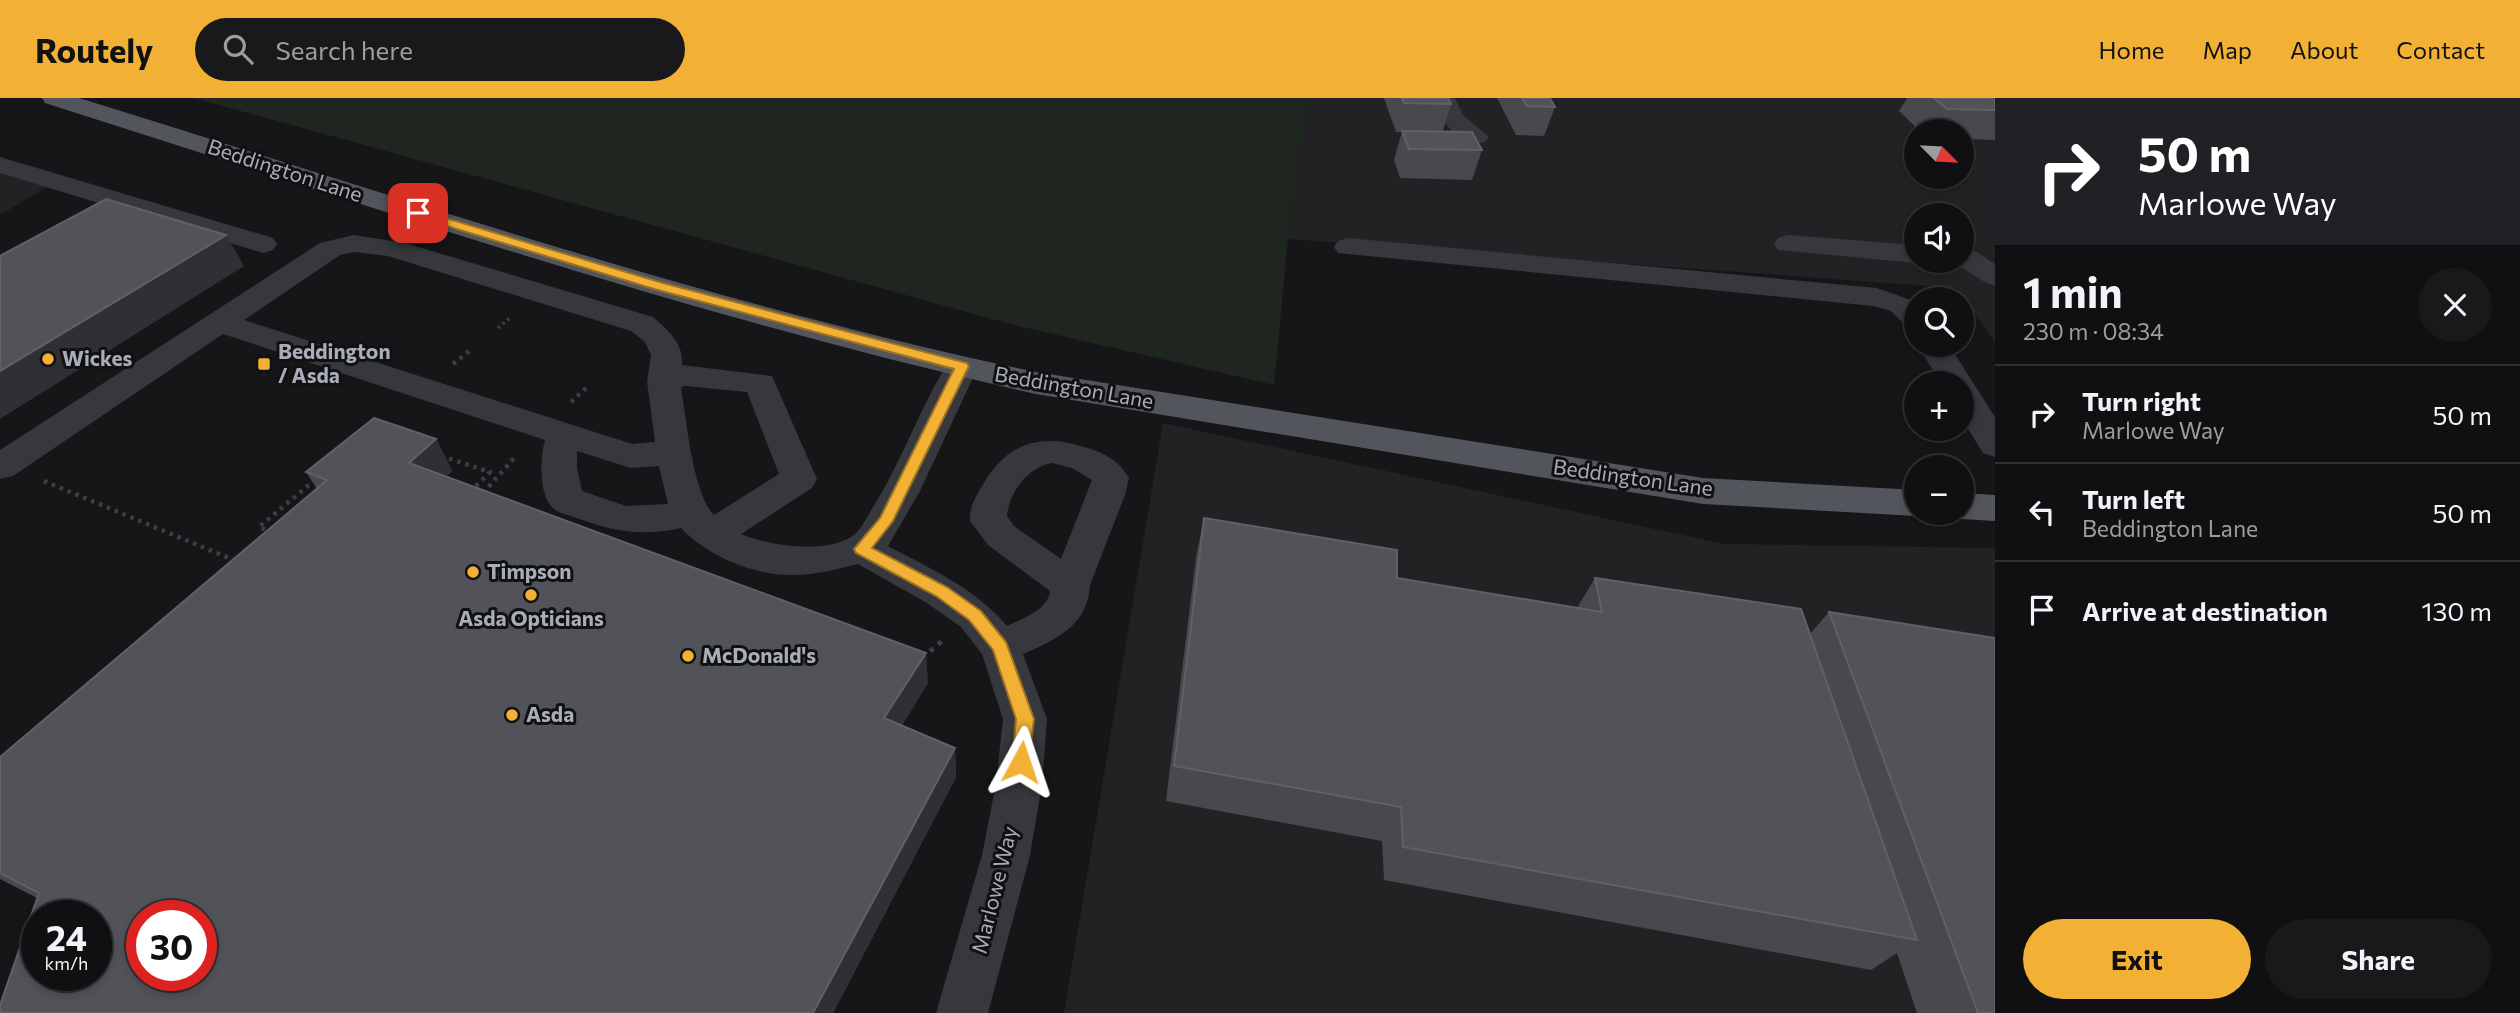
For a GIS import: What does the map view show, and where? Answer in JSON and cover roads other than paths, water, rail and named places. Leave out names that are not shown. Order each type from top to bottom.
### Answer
[{"type":"main road","name":"Beddington Lane","points":[[54,98],[636,279],[962,366],[1049,386],[1703,491],[1904,502]]},
{"type":"main road","points":[[1974,507],[1995,508]]},
{"type":"street","points":[[1443,98],[1453,119],[1476,137]]},
{"type":"street","points":[[0,165],[126,205],[264,244]]},
{"type":"street","points":[[0,467],[330,248],[343,243],[370,243],[642,324],[658,337],[667,355],[664,381],[674,453],[700,524]]},
{"type":"street","points":[[1788,244],[1904,253]]},
{"type":"street","points":[[1348,247],[1877,297],[1904,307]]},
{"type":"street","points":[[1974,263],[1995,277]]},
{"type":"street","points":[[219,322],[631,456],[674,453]]},
{"type":"street","points":[[564,435],[558,449],[567,500],[627,522],[700,524],[766,557],[792,561],[825,558],[862,549],[873,539],[891,511],[962,366]]},
{"type":"street","points":[[664,381],[684,375],[760,383],[799,478],[700,524]]},
{"type":"street","points":[[1974,411],[1995,445]]},
{"type":"street","name":"Marlowe Way","points":[[862,549],[941,592],[975,615],[1000,647],[1025,719],[1020,784],[1006,855],[962,1013]]},
{"type":"street","points":[[1000,647],[1058,619],[1071,598],[1070,585]]},
{"type":"place","name":"Wickes","points":[[48,359]]},
{"type":"place","name":"Beddington / Asda","points":[[264,364]]},
{"type":"place","name":"Timpson","points":[[473,572]]},
{"type":"place","name":"Asda Opticians","points":[[531,595]]},
{"type":"place","name":"McDonald's","points":[[688,656]]},
{"type":"place","name":"Asda","points":[[512,715]]}]
